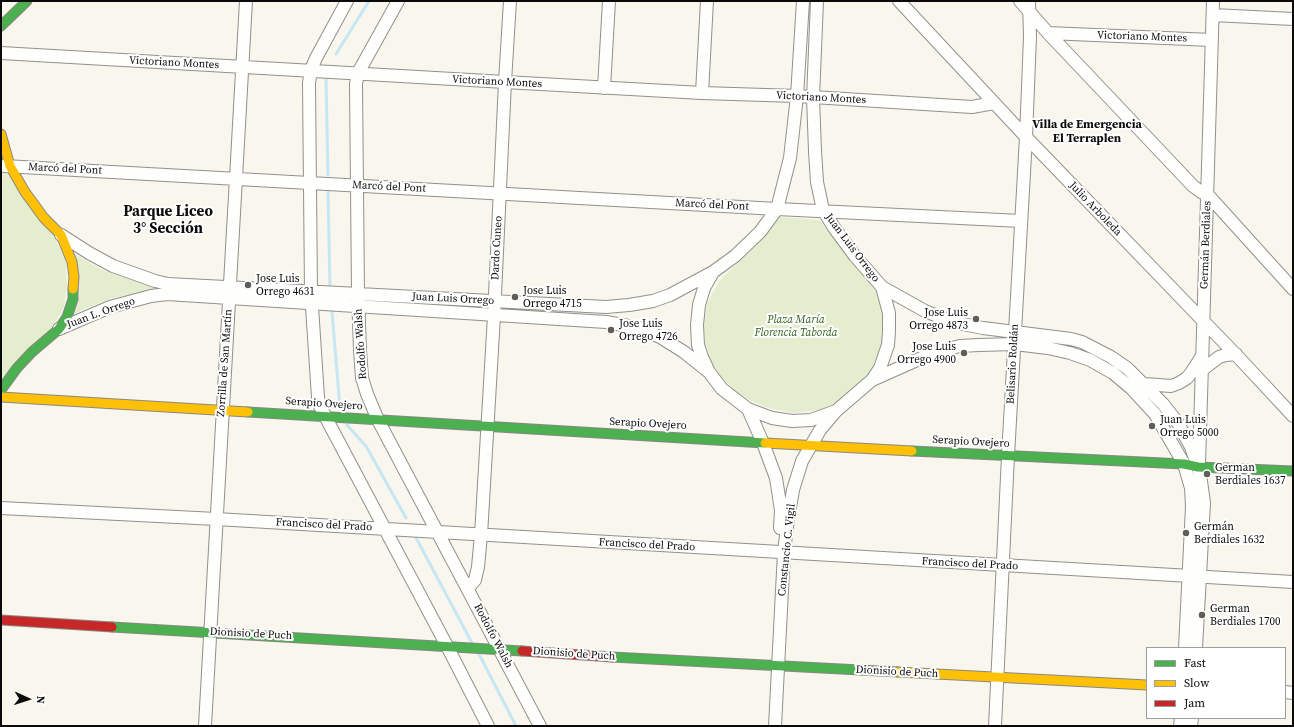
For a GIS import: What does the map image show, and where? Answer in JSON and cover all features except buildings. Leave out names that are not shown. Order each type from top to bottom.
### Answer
[{"type":"street","points":[[1,26],[27,1]]},
{"type":"street","name":"Zorrilla de San Martín","points":[[205,726],[222,410],[244,66],[246,1]]},
{"type":"street","points":[[347,1],[320,50],[311,70],[308,93],[311,298],[318,396],[320,406],[325,416],[386,529],[488,726]]},
{"type":"street","name":"Rodolfo Walsh","points":[[398,1],[358,73],[355,92],[358,294],[362,378],[378,420],[540,726]]},
{"type":"street","name":"Dardo Cuneo","points":[[468,588],[475,580],[478,567],[481,535],[510,1]]},
{"type":"street","points":[[604,88],[609,1]]},
{"type":"street","points":[[702,93],[707,1]]},
{"type":"street","points":[[803,1],[797,96],[790,158],[777,209],[823,210],[1021,221]]},
{"type":"street","points":[[817,1],[813,98],[816,174],[823,210]]},
{"type":"street","name":"Julio Arboleda","points":[[899,1],[1026,138],[1203,322],[1236,354],[1293,416]]},
{"type":"street","points":[[1020,1],[1029,6],[1048,33],[1193,186],[1208,196],[1293,289]]},
{"type":"street","name":"Germán Berdiales","points":[[1191,488],[1198,467],[1200,450],[1213,1]]},
{"type":"street","name":"Belisario Roldán","points":[[995,726],[1004,566],[1008,456],[1026,138],[1030,37],[1029,6]]},
{"type":"street","points":[[1213,15],[1293,19]]},
{"type":"street","name":"Victoriano Montes","points":[[1048,33],[1212,40]]},
{"type":"street","name":"Victoriano Montes","points":[[1,53],[604,88],[797,96],[972,107],[994,103]]},
{"type":"street","points":[[1,134],[5,166],[44,218],[61,235],[113,266],[155,281],[167,289]]},
{"type":"street","name":"Marcó del Pont","points":[[5,166],[777,209]]},
{"type":"street","name":"Juan Luis Orrego","points":[[311,298],[358,294],[606,307],[653,301],[670,295],[713,272],[735,256],[760,232],[777,209]]},
{"type":"street","name":"Juan Luis Orrego","points":[[823,210],[847,246],[882,287],[908,302],[940,317],[963,324],[983,328],[1071,339],[1082,342],[1111,357],[1127,368],[1145,384],[1178,423],[1191,447],[1198,467],[1204,503],[1195,577]]},
{"type":"street","points":[[1,390],[17,368],[32,352],[59,329],[67,317],[73,299],[74,277],[72,262],[61,235]]},
{"type":"street","points":[[713,272],[704,288],[699,304],[697,325],[698,346],[709,372],[722,389],[748,409],[772,418],[792,421],[811,420],[836,411]]},
{"type":"street","name":"Constancio C. Vigil","points":[[781,552],[793,490],[802,461],[820,430],[836,411],[872,380],[880,368],[884,358],[889,331],[889,313],[882,287]]},
{"type":"street","name":"Juan Luis Orrego","points":[[167,289],[311,298],[359,307],[606,322],[639,328],[660,337],[684,352],[709,372]]},
{"type":"street","name":"Juan L. Orrego","points":[[59,329],[110,307],[151,296],[167,289]]},
{"type":"street","points":[[872,380],[943,350],[960,346],[979,345],[1015,344],[1048,348],[1070,353],[1090,360],[1113,373],[1131,388],[1155,414],[1184,464],[1191,488],[1195,577],[1196,647]]},
{"type":"street","points":[[1202,370],[1219,357],[1236,354]]},
{"type":"street","points":[[1145,384],[1171,386],[1179,384],[1191,373],[1202,355]]},
{"type":"street","name":"Serapio Ovejero","points":[[1,397],[810,446],[1184,464],[1198,467],[1293,471]]},
{"type":"street","name":"Constancio C. Vigil","points":[[748,409],[776,478],[781,510],[781,552],[775,666],[775,726]]},
{"type":"street","name":"Francisco del Prado","points":[[1,508],[216,518],[481,535],[1293,582]]},
{"type":"street","points":[[1185,647],[1195,577]]},
{"type":"street","name":"Dionisio de Puch","points":[[1,620],[775,666],[1146,685]]},
{"type":"street","name":"Constancio C. Vigil","points":[[768,726],[775,666]]},
{"type":"green space","points":[[1,171],[5,171],[56,240],[66,262],[67,285],[64,307],[54,325],[1,381]]},
{"type":"green space","name":"Plaza María Florencia Taborda","points":[[780,217],[819,220],[872,282],[880,301],[884,322],[882,345],[873,365],[861,383],[843,400],[819,410],[793,413],[765,407],[751,401],[737,392],[724,380],[711,362],[705,342],[704,326],[707,304],[719,281],[752,250]]},
{"type":"green space","points":[[73,253],[100,269],[157,289],[113,298],[86,308],[71,316]]},
{"type":"waterway","points":[[336,54],[369,1]]},
{"type":"waterway","points":[[326,80],[328,175]]},
{"type":"waterway","points":[[328,192],[330,287]]},
{"type":"waterway","points":[[332,312],[340,408]]},
{"type":"waterway","points":[[347,425],[366,446],[406,518]]},
{"type":"waterway","points":[[414,534],[472,643]]},
{"type":"waterway","points":[[479,654],[516,726]]},
{"type":"traffic: fast","points":[[1,26],[27,1]]},
{"type":"traffic: fast","points":[[1,390],[17,368],[32,352],[59,329],[67,317],[73,299],[73,289]]},
{"type":"traffic: fast","points":[[248,412],[765,443]]},
{"type":"traffic: fast","points":[[912,451],[1184,464],[1198,467],[1293,471]]},
{"type":"traffic: fast","points":[[112,627],[522,651]]},
{"type":"traffic: fast","points":[[612,657],[898,672]]},
{"type":"traffic: slow","points":[[1,134],[10,166],[25,192],[44,218],[61,235],[72,262],[74,277],[73,289]]},
{"type":"traffic: slow","points":[[1,397],[248,412]]},
{"type":"traffic: slow","points":[[765,443],[912,451]]},
{"type":"traffic: slow","points":[[898,672],[1146,685]]},
{"type":"traffic: jam","points":[[1,620],[112,627]]},
{"type":"traffic: jam","points":[[522,651],[612,657]]},
{"type":"place","name":"Jose Luis Orrego 4631","points":[[248,285]]},
{"type":"place","name":"Jose Luis Orrego 4715","points":[[515,297]]},
{"type":"place","name":"Jose Luis Orrego 4873","points":[[976,319]]},
{"type":"place","name":"Jose Luis Orrego 4726","points":[[611,330]]},
{"type":"place","name":"Jose Luis Orrego 4900","points":[[964,353]]},
{"type":"place","name":"Juan Luis Orrego 5000","points":[[1152,426]]},
{"type":"place","name":"German Berdiales 1637","points":[[1207,474]]},
{"type":"place","name":"Germán Berdiales 1632","points":[[1186,533]]},
{"type":"place","name":"German Berdiales 1700","points":[[1202,615]]},
{"type":"district","name":"Villa de Emergencia El Terraplen","points":[[1087,132]]},
{"type":"district","name":"Parque Liceo 3° Sección","points":[[168,220]]}]
